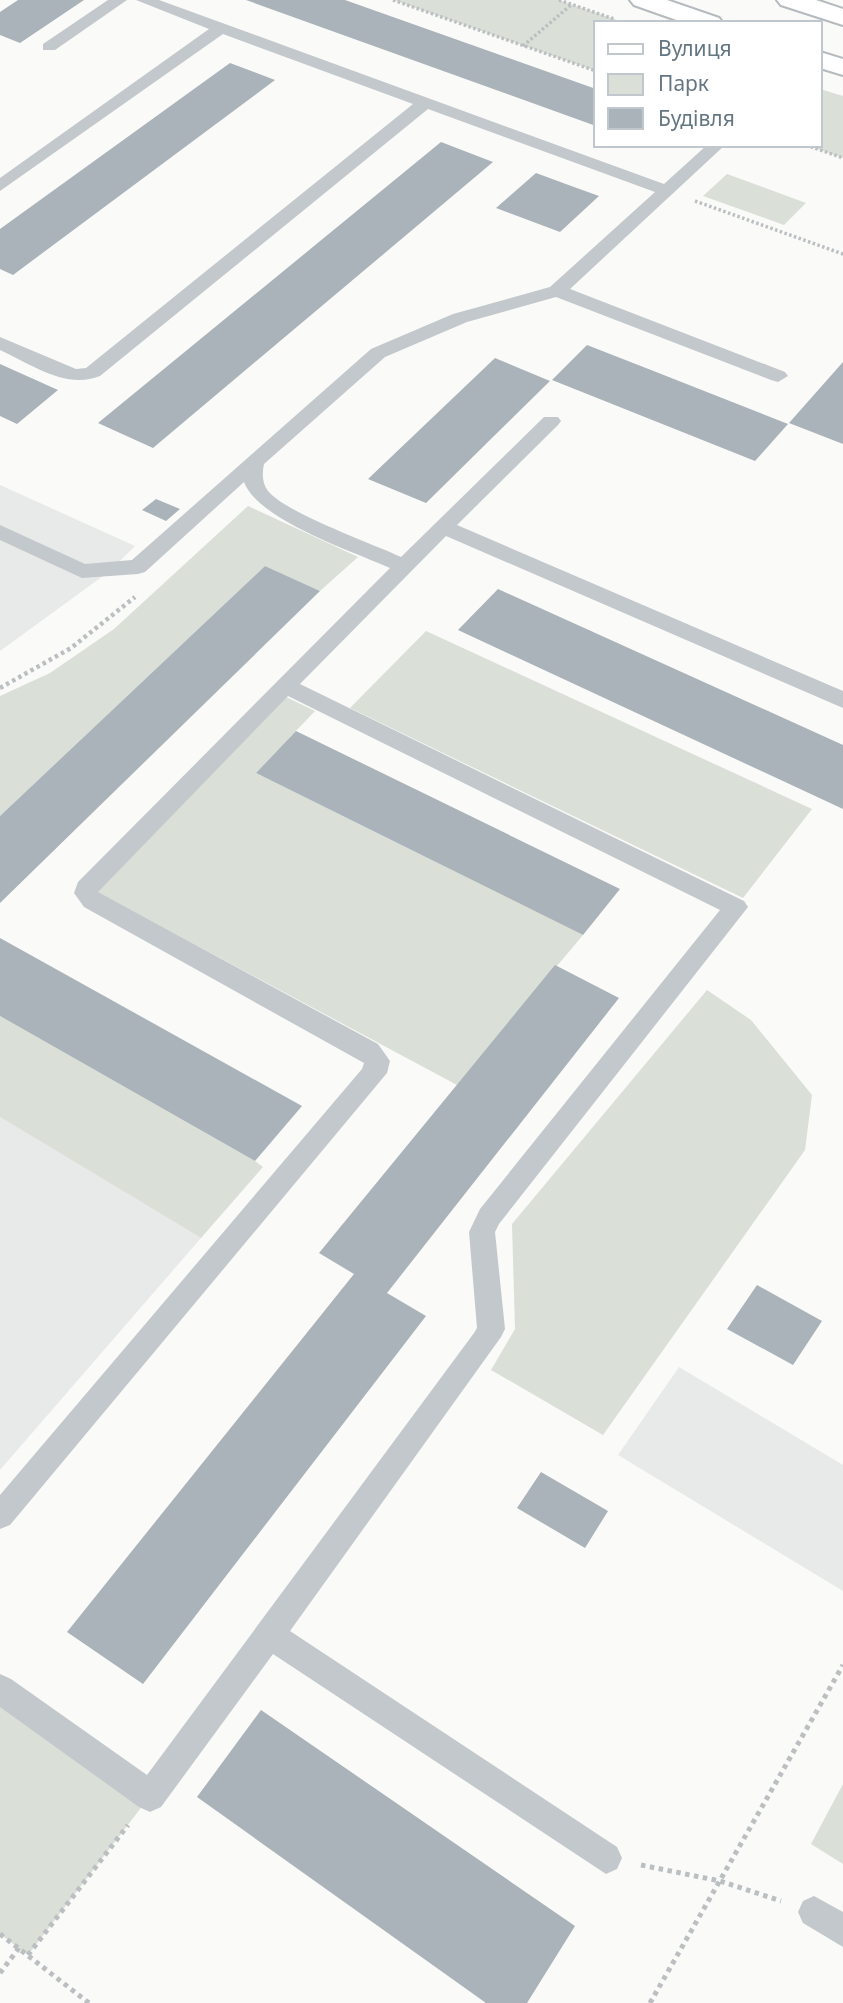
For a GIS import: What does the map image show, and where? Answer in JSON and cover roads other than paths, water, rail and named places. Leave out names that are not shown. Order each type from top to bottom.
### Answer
[{"type":"main road","points":[[643,0],[704,21]]},
{"type":"main road","points":[[790,0],[843,17]]},
{"type":"main road","points":[[822,61],[843,67]]},
{"type":"lane","points":[[49,47],[119,0]]},
{"type":"lane","points":[[144,0],[667,191]]},
{"type":"lane","points":[[0,186],[221,28]]},
{"type":"lane","points":[[0,343],[72,375],[83,376],[93,372],[425,103]]},
{"type":"lane","points":[[0,532],[82,571],[138,567],[378,353],[460,318],[557,291],[716,147]]},
{"type":"lane","points":[[557,291],[778,376]]},
{"type":"lane","points":[[0,1516],[373,1073],[377,1061],[369,1051],[93,901],[86,892],[90,882],[403,566],[551,421]]},
{"type":"lane","points":[[254,462],[251,477],[263,499],[278,509],[403,566]]},
{"type":"lane","points":[[443,527],[843,699]]},
{"type":"lane","points":[[0,1689],[150,1796],[484,1342],[491,1329],[482,1232],[489,1217],[736,907],[284,685]]},
{"type":"lane","points":[[269,1634],[606,1858]]},
{"type":"lane","points":[[814,1912],[843,1931]]}]
